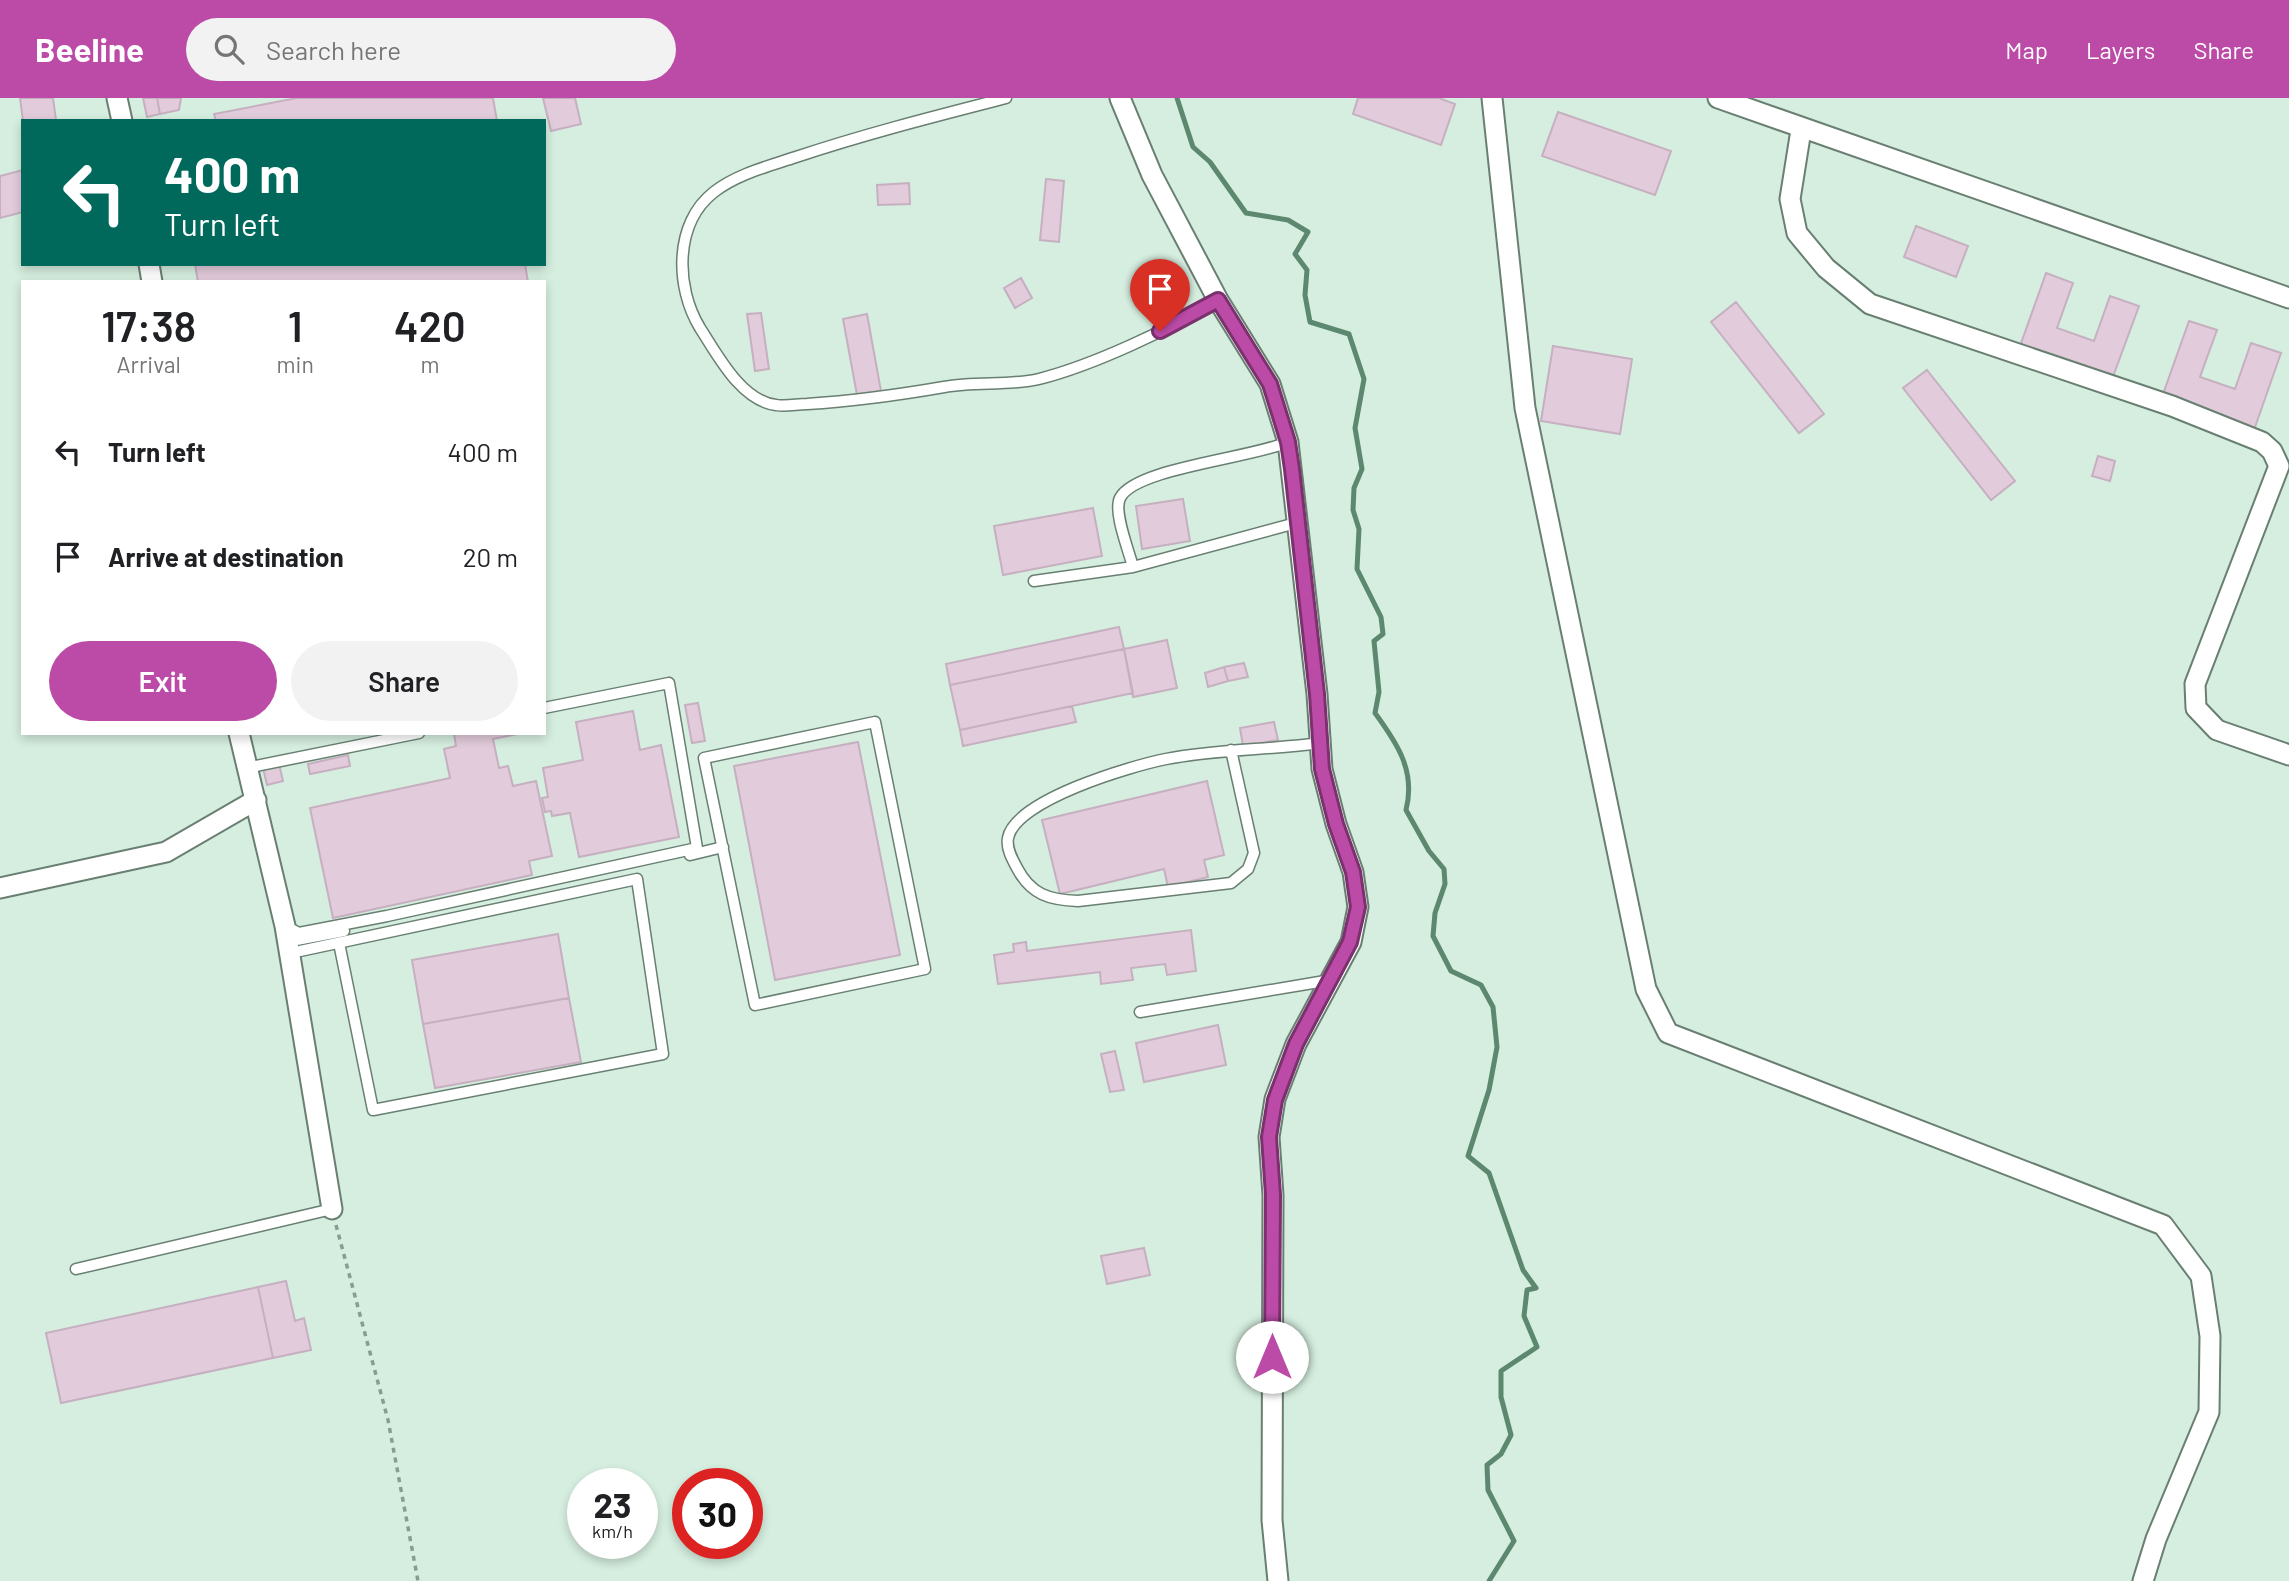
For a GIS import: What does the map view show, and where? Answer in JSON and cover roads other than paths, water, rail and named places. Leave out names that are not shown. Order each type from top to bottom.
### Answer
[{"type":"street","points":[[117,98],[122,119]]},
{"type":"street","points":[[1120,98],[1152,175],[1218,300],[1270,384],[1288,442],[1317,694],[1322,769],[1336,824],[1353,872],[1358,907],[1350,942],[1296,1044],[1275,1100],[1269,1137],[1273,1195],[1272,1520],[1278,1581]]},
{"type":"street","points":[[1492,98],[1525,408],[1646,989],[1668,1033],[2163,1225],[2201,1276],[2210,1336],[2209,1412],[2156,1539],[2143,1581]]},
{"type":"street","points":[[1718,98],[1801,130],[2289,298]]},
{"type":"street","points":[[1801,130],[1790,198],[1797,233],[1826,268],[1870,304],[2172,405],[2262,442],[2272,451],[2279,466],[2195,684],[2196,708],[2217,730],[2289,755]]},
{"type":"street","points":[[239,735],[287,940],[332,1209]]},
{"type":"street","points":[[0,887],[166,852],[256,800]]},
{"type":"lane","points":[[1006,98],[834,145],[758,170],[713,192],[693,214],[684,251],[686,290],[698,324],[724,364],[748,392],[774,406],[847,402],[973,383],[1038,379],[1172,326],[1218,300]]},
{"type":"lane","points":[[1133,567],[1118,508],[1120,496],[1161,473],[1247,456],[1288,442]]},
{"type":"lane","points":[[1034,581],[1133,567],[1296,523]]},
{"type":"lane","points":[[287,940],[299,933],[696,848],[669,683],[546,708]]},
{"type":"lane","points":[[875,722],[925,969],[755,1004],[723,848],[704,758],[875,722]]},
{"type":"lane","points":[[246,768],[409,735]]},
{"type":"lane","points":[[1231,750],[1254,853],[1248,869],[1231,883],[1056,900],[1036,893],[1020,874],[1009,852],[1007,840],[1027,812],[1049,799],[1164,759],[1231,750],[1259,751],[1320,743]]},
{"type":"lane","points":[[287,940],[723,848]]},
{"type":"lane","points":[[287,940],[339,943],[637,879],[663,1054],[373,1110],[339,943]]},
{"type":"lane","points":[[1140,1012],[1332,980]]},
{"type":"lane","points":[[76,1269],[332,1209]]},
{"type":"waterway","points":[[1177,98],[1193,147],[1210,162],[1246,213],[1288,220],[1308,232],[1295,254],[1307,270],[1305,295],[1310,322],[1349,334],[1364,379],[1355,428],[1362,469],[1354,488],[1353,510],[1359,529],[1357,569],[1381,617],[1383,634],[1374,641],[1379,692],[1375,713],[1391,735],[1406,770],[1406,810],[1429,851],[1444,869],[1445,884],[1435,913],[1433,936],[1451,971],[1481,985],[1493,1007],[1497,1047],[1489,1090],[1468,1156],[1489,1173],[1523,1270],[1536,1288],[1527,1290],[1524,1316],[1537,1347],[1501,1371],[1501,1397],[1511,1435],[1501,1454],[1487,1465],[1488,1490],[1514,1541],[1489,1581]]}]
